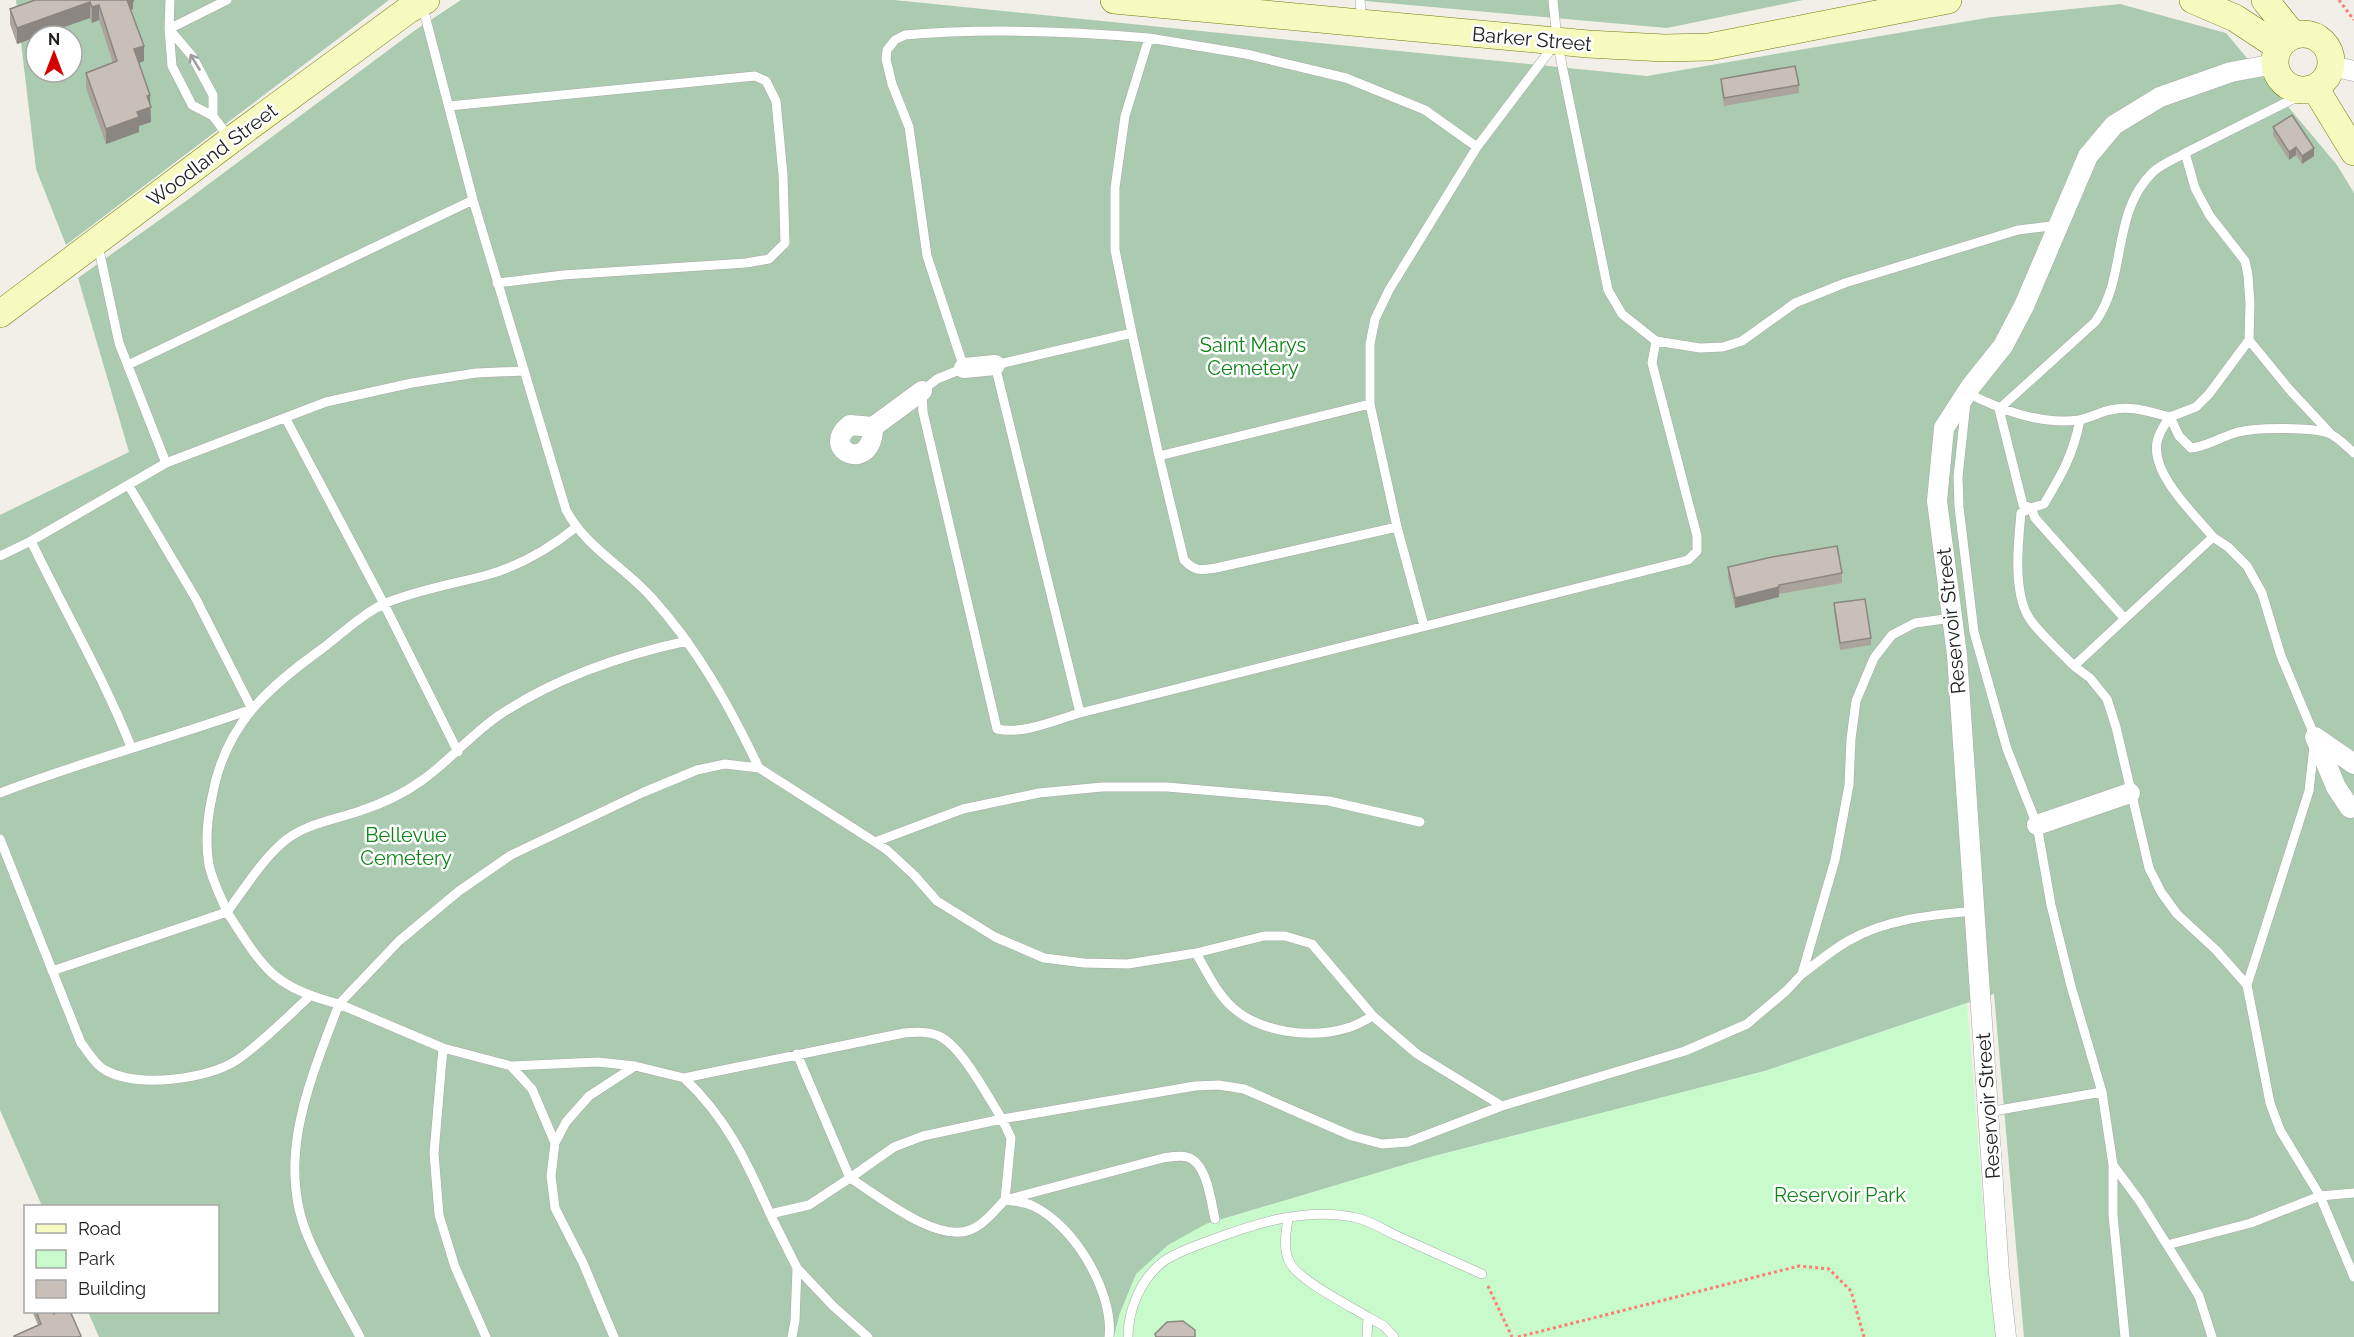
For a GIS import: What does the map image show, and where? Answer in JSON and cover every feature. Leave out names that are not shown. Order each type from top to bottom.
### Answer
[{"type":"main road","name":"Barker Street","points":[[1114,0],[1361,12],[1557,41],[1664,48],[1710,47],[1948,0]]},
{"type":"main road","points":[[2193,0],[2235,18],[2283,49]]},
{"type":"main road","points":[[2265,0],[2283,49],[2282,81],[2306,89],[2354,152]]},
{"type":"main road","name":"Woodland Street","points":[[0,314],[231,140],[408,10],[424,1]]},
{"type":"main road","points":[[2283,49],[2303,34],[2321,40],[2331,56],[2343,68],[2329,75],[2323,83],[2306,89]]},
{"type":"street","name":"Reservoir Street","points":[[2006,1337],[1988,1112],[1957,655],[1937,501],[1944,428],[2003,346],[2024,306],[2088,156],[2114,125],[2160,97],[2231,72],[2283,49]]},
{"type":"street","points":[[964,368],[995,365]]},
{"type":"street","points":[[873,427],[922,391]]},
{"type":"street","points":[[2315,738],[2354,764]]},
{"type":"street","points":[[2315,738],[2336,787],[2353,809]]},
{"type":"street","points":[[2037,825],[2130,793]]},
{"type":"lane","points":[[170,0],[169,29],[172,66],[192,105],[213,116],[231,140]]},
{"type":"lane","points":[[169,29],[227,0]]},
{"type":"lane","points":[[1552,0],[1557,41],[1608,290],[1622,314],[1656,341],[1700,348],[1723,347],[1742,341],[1795,303],[1845,283],[2018,230],[2059,225]]},
{"type":"lane","points":[[424,1],[473,200],[566,510],[575,528],[652,597],[687,641],[723,695],[759,768]]},
{"type":"lane","points":[[169,29],[192,56],[213,95],[213,116]]},
{"type":"lane","points":[[1477,147],[1425,110],[1346,78],[1246,54],[1149,38],[1089,33],[945,31],[904,35],[895,40],[887,50],[886,59],[892,84],[909,127],[927,256],[964,368],[937,379],[922,391],[923,412],[997,729],[1006,731],[1033,726],[1688,560],[1697,551],[1697,537],[1652,363],[1656,341]]},
{"type":"lane","points":[[1149,38],[1125,116],[1115,188],[1115,250],[1159,456],[1184,560],[1191,568],[1201,570],[1216,568],[1397,527]]},
{"type":"lane","points":[[1424,626],[1397,527],[1370,404],[1371,344],[1375,319],[1389,290],[1477,147],[1557,41]]},
{"type":"lane","points":[[449,106],[755,76],[766,81],[776,101],[783,175],[785,243],[769,259],[746,263],[563,275],[497,283]]},
{"type":"lane","points":[[1999,409],[2095,322],[2103,310],[2112,285],[2125,216],[2142,184],[2155,170],[2295,98],[2306,89]]},
{"type":"lane","points":[[2185,153],[2195,188],[2210,216],[2245,261],[2250,304],[2249,340],[2209,394],[2196,407],[2170,417],[2161,430],[2157,444],[2158,460],[2166,479],[2213,537],[2228,547],[2247,566],[2262,593],[2281,656],[2315,738],[2309,792],[2247,986]]},
{"type":"lane","points":[[128,365],[473,200]]},
{"type":"lane","points":[[97,241],[117,336],[166,463]]},
{"type":"lane","points":[[1080,713],[995,365],[1132,333]]},
{"type":"lane","points":[[2249,340],[2289,389],[2330,433],[2354,453]]},
{"type":"lane","points":[[0,556],[31,541],[166,463],[326,402],[412,383],[476,373],[523,371]]},
{"type":"lane","points":[[2125,1337],[2113,1215],[2113,1165],[2102,1092],[2050,905],[2037,825],[2007,748],[1974,632],[1959,507],[1958,477],[1967,393],[1999,409],[2053,421],[2080,420],[2110,410],[2134,408],[2170,417]]},
{"type":"lane","points":[[1159,456],[1370,404]]},
{"type":"lane","points":[[1999,409],[2023,505],[2031,508],[2035,518],[2124,618]]},
{"type":"lane","points":[[2170,417],[2179,436],[2191,448],[2243,430],[2307,430],[2330,433]]},
{"type":"lane","points":[[286,419],[384,604],[458,752]]},
{"type":"lane","points":[[2080,420],[2075,447],[2063,473],[2043,504],[2021,513],[2020,593],[2024,608],[2032,622],[2074,666],[2090,678],[2107,699],[2116,727],[2130,793],[2150,868],[2161,892],[2177,914],[2216,950],[2247,986],[2273,1112],[2280,1130],[2320,1196],[2354,1277]]},
{"type":"lane","points":[[129,486],[196,599],[252,709]]},
{"type":"lane","points":[[575,528],[556,543],[526,559],[489,574],[436,587],[384,604],[291,671],[252,709],[236,729],[216,772],[206,826],[209,867],[227,912],[260,963],[280,981],[310,996],[339,1004],[443,1048],[511,1066],[598,1062],[635,1066],[684,1077],[904,1033],[924,1032],[941,1037],[959,1054],[1002,1119],[1011,1138],[1005,1200]]},
{"type":"lane","points":[[2074,666],[2213,537]]},
{"type":"lane","points":[[31,541],[113,701],[131,747]]},
{"type":"lane","points":[[1803,974],[1835,860],[1849,785],[1851,739],[1856,701],[1874,658],[1892,635],[1915,623],[1952,618]]},
{"type":"lane","points":[[52,971],[227,912],[256,872],[282,843],[301,831],[390,800],[421,781],[458,752],[500,714],[561,681],[642,651],[687,641]]},
{"type":"lane","points":[[0,793],[131,747],[185,733],[252,709]]},
{"type":"lane","points":[[360,1337],[308,1238],[297,1197],[294,1164],[297,1133],[313,1071],[339,1004],[399,941],[459,891],[511,855],[644,792],[697,770],[725,765],[759,768],[887,850],[937,901],[995,937],[1044,958],[1084,963],[1128,964],[1175,958],[1264,936],[1285,936],[1312,944],[1373,1016],[1417,1054],[1502,1106]]},
{"type":"lane","points":[[875,842],[963,809],[1039,793],[1102,787],[1167,787],[1329,801],[1420,822]]},
{"type":"lane","points":[[0,839],[81,1042],[102,1069],[123,1078],[157,1079],[199,1076],[236,1060],[310,996]]},
{"type":"lane","points":[[770,1214],[809,1204],[894,1148],[923,1136],[1002,1119],[1195,1086],[1219,1085],[1244,1089],[1352,1136],[1382,1144],[1408,1142],[1502,1106],[1686,1051],[1747,1024],[1803,974],[1848,941],[1889,924],[1923,916],[1974,911]]},
{"type":"lane","points":[[1196,953],[1215,987],[1233,1008],[1253,1021],[1290,1033],[1314,1033],[1347,1028],[1373,1016]]},
{"type":"lane","points":[[443,1048],[434,1153],[439,1215],[455,1267],[486,1337]]},
{"type":"lane","points":[[797,1054],[850,1178],[928,1227],[948,1232],[970,1230],[988,1217],[1005,1200],[1163,1158],[1185,1156],[1195,1160],[1205,1176],[1215,1219]]},
{"type":"lane","points":[[511,1066],[532,1089],[555,1143]]},
{"type":"lane","points":[[614,1337],[583,1263],[555,1208],[550,1176],[555,1143],[566,1122],[589,1096],[635,1066]]},
{"type":"lane","points":[[684,1077],[706,1098],[732,1134],[797,1268],[832,1306],[868,1337]]},
{"type":"lane","points":[[1988,1112],[2102,1092]]},
{"type":"lane","points":[[2113,1165],[2139,1200],[2199,1296],[2212,1337]]},
{"type":"lane","points":[[2167,1245],[2251,1223],[2320,1196],[2354,1193]]},
{"type":"lane","points":[[1005,1200],[1032,1205],[1054,1221],[1083,1251],[1102,1291],[1111,1324],[1109,1337]]},
{"type":"lane","points":[[1128,1337],[1128,1325],[1135,1300],[1148,1278],[1164,1262],[1236,1230],[1274,1220],[1323,1215],[1358,1218],[1482,1274]]},
{"type":"lane","points":[[1288,1219],[1286,1237],[1288,1261],[1300,1275],[1384,1326],[1394,1337]]},
{"type":"lane","points":[[792,1337],[795,1321],[797,1268]]},
{"type":"lane","points":[[1367,1337],[1368,1317]]},
{"type":"path","points":[[2338,0],[2354,20]]},
{"type":"path","points":[[1518,1337],[1799,1266],[1828,1269],[1851,1291],[1864,1337]]},
{"type":"path","points":[[1482,1274],[1512,1337]]},
{"type":"green space","points":[[16,0],[389,0],[66,245],[36,169],[26,84],[84,84],[84,24],[24,24],[24,68]]},
{"type":"green space","name":"Bellevue Cemetery","points":[[461,0],[894,0],[1647,76],[1992,17],[2120,4],[2226,33],[2337,165],[2354,193],[2354,1337],[2024,1337],[1994,994],[1765,1071],[1427,1158],[1206,1224],[1120,1313],[1114,1337],[99,1337],[88,1313],[219,1313],[219,1205],[42,1205],[0,1110],[0,515],[129,452],[78,278],[182,204],[414,31]]},
{"type":"green space","points":[[1354,0],[1803,0],[1667,28]]},
{"type":"green space","name":"Reservoir Park","points":[[1967,1003],[1996,1337],[1114,1337],[1120,1313],[1136,1274],[1168,1245],[1206,1224],[1427,1158],[1765,1071]]},
{"type":"building","points":[[35,0],[127,0],[144,46],[134,49],[150,95],[147,96],[151,107],[137,112],[139,117],[106,129],[86,73],[117,61],[99,5],[92,7],[90,2],[17,28],[10,9]]},
{"type":"building","points":[[1795,66],[1799,85],[1724,98],[1721,79]]},
{"type":"building","points":[[2292,115],[2314,148],[2302,156],[2296,147],[2289,152],[2273,127]]},
{"type":"building","points":[[1837,546],[1842,573],[1779,585],[1779,587],[1735,598],[1728,567]]},
{"type":"building","points":[[1865,599],[1871,638],[1840,643],[1834,603]]},
{"type":"building","points":[[37,1313],[71,1313],[81,1336],[14,1337],[41,1324]]},
{"type":"building","points":[[1183,1321],[1195,1330],[1195,1337],[1156,1337],[1155,1334],[1167,1322]]},
{"type":"park label","name":"Saint Marys Cemetery","points":[[1253,356]]}]
